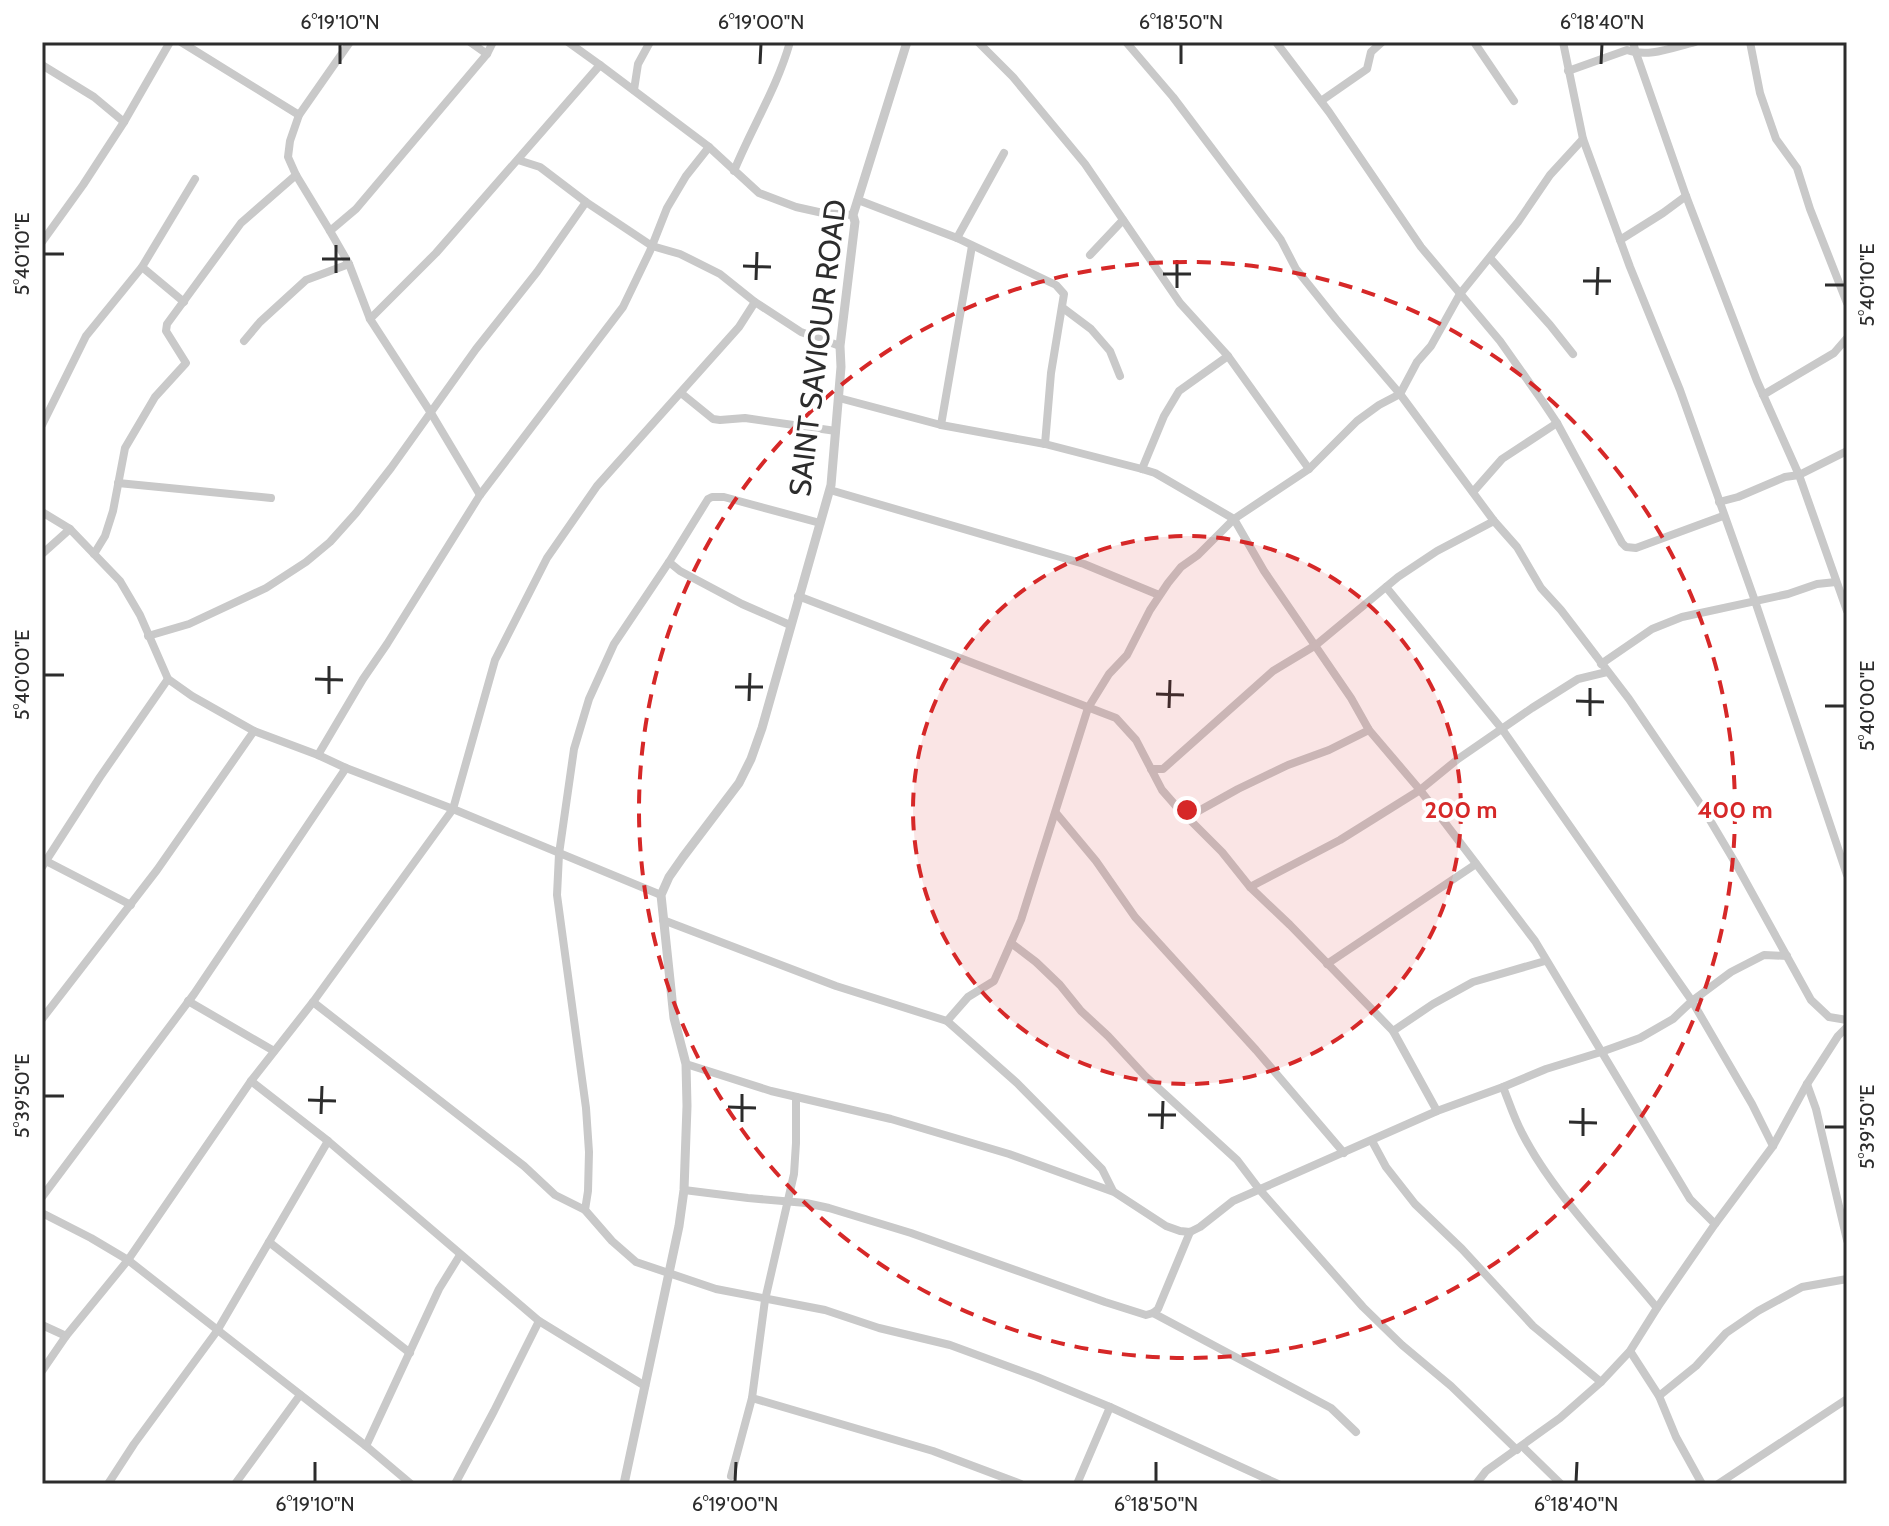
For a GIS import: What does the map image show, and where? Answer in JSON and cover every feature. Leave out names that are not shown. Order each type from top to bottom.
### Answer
[{"type":"street","points":[[42,242],[124,122],[170,42]]},
{"type":"street","points":[[181,42],[299,115]]},
{"type":"street","points":[[350,42],[299,115],[288,157],[349,264],[370,319],[480,495]]},
{"type":"street","points":[[470,42],[487,54]]},
{"type":"street","points":[[330,231],[356,209],[487,54],[493,42]]},
{"type":"street","points":[[568,42],[709,147],[759,193],[823,213],[853,215]]},
{"type":"street","points":[[634,90],[638,64],[650,42]]},
{"type":"street","points":[[734,171],[769,99],[790,42]]},
{"type":"street","name":"SAINT SAVIOUR ROAD","points":[[661,895],[669,877],[739,783],[762,728],[830,490],[839,398],[840,346],[855,222],[853,215],[907,42]]},
{"type":"street","points":[[978,42],[1013,77],[1085,164],[1180,303],[1228,356],[1309,469]]},
{"type":"street","points":[[1126,42],[1173,97],[1281,240],[1306,282],[1400,394],[1494,521],[1517,547],[1541,588],[1636,710],[1701,805],[1811,1000],[1829,1017],[1838,1036]]},
{"type":"street","points":[[1276,42],[1321,101],[1421,247],[1500,341],[1557,423],[1626,547],[1646,545],[1723,516]]},
{"type":"street","points":[[1321,101],[1367,69],[1371,52],[1382,42]]},
{"type":"street","points":[[1474,42],[1514,101]]},
{"type":"street","points":[[1563,42],[1583,139],[1680,390],[1847,875]]},
{"type":"street","points":[[1633,42],[1686,196],[1763,395],[1799,475],[1847,611]]},
{"type":"street","points":[[1568,71],[1627,50],[1651,53],[1695,42]]},
{"type":"street","points":[[1750,42],[1760,93],[1776,139],[1797,168],[1847,303]]},
{"type":"street","points":[[42,65],[94,97],[124,122]]},
{"type":"street","points":[[370,319],[436,253],[600,65]]},
{"type":"street","points":[[947,1021],[968,997],[994,981],[1021,920],[1088,708],[1109,674],[1127,655],[1159,595],[1181,567],[1198,555],[1234,519],[1309,469],[1357,421],[1400,394],[1460,294],[1518,222],[1550,175],[1583,139]]},
{"type":"street","points":[[318,755],[480,495],[623,307],[667,208],[686,176],[709,147]]},
{"type":"street","points":[[957,238],[1004,153]]},
{"type":"street","points":[[518,160],[540,167],[652,246],[680,254],[720,274],[801,332],[840,346]]},
{"type":"street","points":[[94,554],[105,536],[113,511],[125,448],[155,397],[186,363],[166,327],[241,223],[296,175]]},
{"type":"street","points":[[42,425],[86,336],[142,267],[195,179]]},
{"type":"street","points":[[1620,240],[1686,196]]},
{"type":"street","points":[[858,200],[957,238],[1056,285],[1064,294],[1051,373],[1045,444]]},
{"type":"street","points":[[148,636],[189,624],[266,588],[330,542],[356,513],[586,202]]},
{"type":"street","points":[[1090,255],[1123,220]]},
{"type":"street","points":[[941,425],[972,246]]},
{"type":"street","points":[[1490,258],[1573,354]]},
{"type":"street","points":[[244,341],[306,280],[349,264]]},
{"type":"street","points":[[142,267],[184,302]]},
{"type":"street","points":[[42,1371],[66,1336],[128,1260],[251,1081],[313,1002],[453,809],[495,660],[547,558],[597,486],[739,327],[755,302]]},
{"type":"street","points":[[1063,308],[1101,340],[1110,351],[1120,376]]},
{"type":"street","points":[[1763,395],[1834,353],[1847,339]]},
{"type":"street","points":[[1142,469],[1164,416],[1179,391],[1228,356]]},
{"type":"street","points":[[681,393],[713,419],[745,418],[836,431]]},
{"type":"street","points":[[839,398],[941,425],[1045,444],[1142,469],[1155,473],[1234,519],[1264,571],[1316,645],[1369,730],[1420,790],[1535,941],[1690,1199],[1715,1224]]},
{"type":"street","points":[[1473,492],[1502,459],[1557,423]]},
{"type":"street","points":[[1719,502],[1785,477],[1799,475],[1847,451]]},
{"type":"street","points":[[118,483],[271,498]]},
{"type":"street","points":[[830,490],[1084,564],[1159,595]]},
{"type":"street","points":[[585,1210],[589,1152],[586,1108],[557,895],[559,854],[574,749],[589,699],[614,644],[703,506],[712,497],[724,497],[820,523]]},
{"type":"street","points":[[42,512],[70,529],[120,581],[140,615],[168,679],[192,696],[254,731],[661,895],[674,1018],[686,1064],[684,1190],[624,1484]]},
{"type":"street","points":[[1151,769],[1163,769],[1273,671],[1316,645],[1386,587],[1437,551],[1494,521]]},
{"type":"street","points":[[42,554],[70,529]]},
{"type":"street","points":[[669,562],[742,604],[790,625]]},
{"type":"street","points":[[1250,887],[1340,840],[1420,790],[1502,729],[1578,679],[1604,668],[1652,629],[1682,617],[1835,580],[1847,572]]},
{"type":"street","points":[[1386,587],[1502,729],[1692,1001],[1773,1146]]},
{"type":"street","points":[[798,596],[1116,718],[1136,740],[1162,790],[1186,818],[1393,1031],[1437,1111]]},
{"type":"street","points":[[131,905],[44,864],[168,679]]},
{"type":"street","points":[[1186,818],[1238,789],[1369,730]]},
{"type":"street","points":[[44,1014],[157,870],[254,731]]},
{"type":"street","points":[[42,1197],[188,1001],[346,768]]},
{"type":"street","points":[[1056,813],[1096,861],[1135,917],[1256,1050],[1344,1153]]},
{"type":"street","points":[[1327,964],[1476,864]]},
{"type":"street","points":[[663,920],[824,982],[947,1021],[1017,1083],[1102,1169],[1114,1192]]},
{"type":"street","points":[[1011,943],[1060,985],[1081,1011],[1145,1076],[1237,1160],[1363,1307],[1561,1484]]},
{"type":"street","points":[[686,1064],[771,1091],[906,1123],[1009,1154],[1114,1192],[1166,1226],[1190,1232],[1233,1201],[1437,1111],[1546,1069],[1640,1038],[1673,1019],[1731,972],[1764,955],[1787,956]]},
{"type":"street","points":[[1393,1031],[1473,982],[1545,961]]},
{"type":"street","points":[[188,1001],[274,1051]]},
{"type":"street","points":[[313,1002],[524,1166],[555,1195],[585,1210],[612,1241],[636,1262],[716,1289],[825,1310],[879,1328],[950,1345],[1110,1407],[1278,1484]]},
{"type":"street","points":[[1829,1017],[1847,1020]]},
{"type":"street","points":[[1476,1484],[1486,1471],[1560,1418],[1630,1351],[1715,1224],[1773,1146],[1807,1084],[1847,1027]]},
{"type":"street","points":[[251,1081],[328,1141],[539,1321],[645,1386]]},
{"type":"street","points":[[1807,1084],[1816,1109],[1847,1240]]},
{"type":"street","points":[[1503,1087],[1522,1133],[1549,1176],[1657,1308]]},
{"type":"street","points":[[731,1476],[752,1398],[765,1300],[794,1174],[796,1097]]},
{"type":"street","points":[[1793,1112],[1816,1109]]},
{"type":"street","points":[[108,1484],[217,1331],[328,1141]]},
{"type":"street","points":[[1372,1141],[1386,1167],[1415,1204],[1462,1249],[1533,1326],[1601,1382]]},
{"type":"street","points":[[684,1190],[829,1208],[867,1218],[1146,1315],[1158,1309],[1190,1232]]},
{"type":"street","points":[[42,1213],[128,1260],[411,1484]]},
{"type":"street","points":[[269,1242],[410,1353]]},
{"type":"street","points":[[366,1446],[439,1289],[460,1255]]},
{"type":"street","points":[[1659,1396],[1696,1366],[1726,1333],[1758,1311],[1802,1287],[1847,1279]]},
{"type":"street","points":[[1153,1313],[1331,1408],[1356,1432]]},
{"type":"street","points":[[455,1484],[539,1321]]},
{"type":"street","points":[[42,1325],[66,1336]]},
{"type":"street","points":[[1630,1351],[1659,1396],[1676,1437],[1702,1484]]},
{"type":"street","points":[[237,1483],[300,1395]]},
{"type":"street","points":[[752,1398],[933,1451],[1021,1484]]},
{"type":"street","points":[[1718,1484],[1847,1399]]},
{"type":"street","points":[[1077,1484],[1110,1407]]}]
